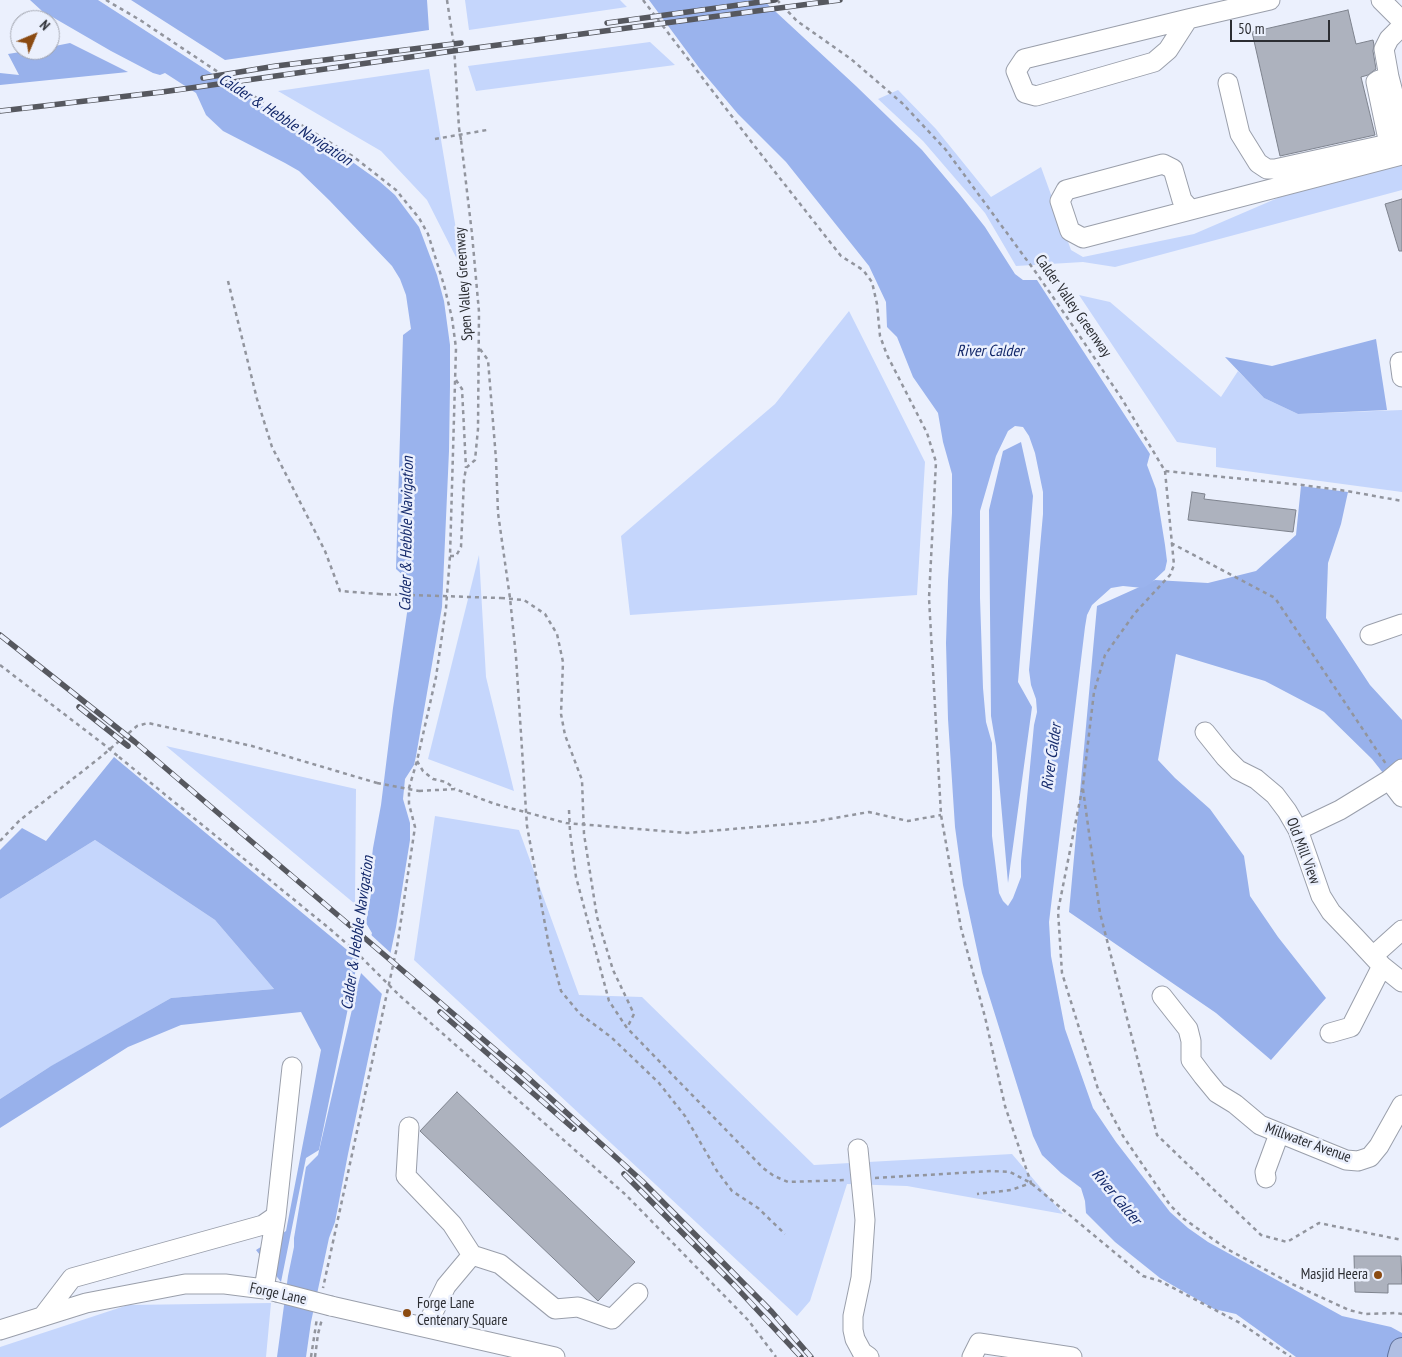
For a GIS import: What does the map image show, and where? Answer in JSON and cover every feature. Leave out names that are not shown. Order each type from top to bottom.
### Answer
[{"type":"main road","points":[[1400,1357],[1402,1350]]},
{"type":"street","points":[[1188,19],[1168,50],[1154,62],[1036,96],[1025,93],[1016,71],[1024,59],[1188,19],[1270,0]]},
{"type":"street","points":[[1381,0],[1402,21]]},
{"type":"street","points":[[1402,26],[1389,39],[1384,49],[1402,127]]},
{"type":"street","points":[[1389,77],[1376,82],[1398,147]]},
{"type":"street","points":[[1228,83],[1240,134],[1258,163],[1267,169],[1398,147]]},
{"type":"street","points":[[1191,210],[1182,200],[1173,169],[1163,164],[1066,190],[1060,201],[1070,232],[1083,238],[1191,210],[1398,147]]},
{"type":"street","points":[[1402,362],[1400,362],[1402,377]]},
{"type":"street","points":[[1370,635],[1402,624]]},
{"type":"street","name":"Old Mill View","points":[[1205,732],[1238,770],[1256,779],[1275,795],[1298,830],[1321,896],[1331,912],[1378,961],[1402,982]]},
{"type":"street","points":[[1298,830],[1340,810],[1395,775],[1402,797]]},
{"type":"street","points":[[1330,1033],[1351,1027],[1378,961],[1402,930]]},
{"type":"street","name":"Millwater Avenue","points":[[1162,996],[1188,1028],[1191,1041],[1191,1060],[1203,1076],[1217,1092],[1260,1125],[1279,1134],[1346,1160],[1358,1162],[1370,1157],[1379,1146],[1402,1105]]},
{"type":"street","points":[[270,1290],[292,1067]]},
{"type":"street","points":[[409,1127],[406,1176],[452,1224],[472,1255],[500,1264],[555,1309],[578,1307],[612,1319],[638,1293]]},
{"type":"street","points":[[1266,1178],[1265,1172],[1279,1134]]},
{"type":"street","points":[[858,1149],[865,1220],[861,1278],[853,1330],[862,1352],[869,1357]]},
{"type":"street","points":[[43,1316],[72,1278],[263,1224],[276,1216]]},
{"type":"street","points":[[426,1328],[446,1286],[472,1255]]},
{"type":"street","name":"Forge Lane","points":[[0,1330],[86,1303],[185,1284],[225,1284],[270,1290],[323,1307],[426,1328],[500,1351],[556,1357]]},
{"type":"street","points":[[972,1357],[979,1344],[1072,1357]]},
{"type":"path","points":[[106,0],[140,20],[257,98],[354,158],[396,190],[419,218],[428,234],[452,318],[456,348],[450,556],[446,608],[436,677],[417,761],[408,788],[409,804],[415,827],[397,947],[323,1307],[315,1357]]},
{"type":"path","name":"Spen Valley Greenway","points":[[447,0],[454,46],[459,128],[473,244],[480,349],[477,447],[475,460],[466,468],[462,498],[461,548],[456,556],[450,556]]},
{"type":"path","points":[[643,0],[753,144],[842,256],[863,270],[872,282],[878,304],[880,336],[886,355],[927,433],[936,462],[929,598],[940,815],[961,928],[985,1017],[1005,1106],[1031,1183]]},
{"type":"path","name":"Calder Valley Greenway","points":[[777,0],[798,21],[851,59],[902,103],[946,150],[1037,274],[1122,399],[1165,471]]},
{"type":"path","points":[[435,139],[487,130]]},
{"type":"path","points":[[228,281],[257,399],[272,447],[325,551],[340,591],[524,600],[545,614],[557,634],[562,662],[561,714],[565,735],[582,780],[584,834],[597,917],[613,970],[634,1014],[627,1028]]},
{"type":"path","points":[[480,349],[488,360],[496,458],[498,513],[516,657],[527,826],[549,946],[561,991],[580,1014],[612,1036],[659,1083],[685,1116],[717,1171],[732,1191],[758,1208],[785,1234]]},
{"type":"path","points":[[455,378],[462,389],[466,468]]},
{"type":"path","points":[[1402,501],[1311,486],[1165,471],[1174,565],[1170,575],[1134,613],[1105,656],[1094,692],[1083,785],[1058,911],[1062,973],[1098,1090],[1123,1136],[1170,1205],[1184,1219],[1227,1249],[1292,1284],[1349,1310],[1365,1314],[1402,1314]]},
{"type":"path","points":[[1171,543],[1276,598],[1395,775]]},
{"type":"path","points":[[0,665],[120,757],[323,923],[400,996],[626,1195],[748,1320],[776,1357]]},
{"type":"path","points":[[0,841],[20,820],[98,760],[137,726],[148,723],[252,746],[377,783],[419,791],[455,789]]},
{"type":"path","points":[[417,761],[434,779],[446,782],[455,789],[495,804],[569,823],[687,832],[812,822],[869,812],[908,821],[940,815]]},
{"type":"path","points":[[1083,785],[1100,913],[1157,1135],[1261,1235],[1288,1242],[1319,1223],[1402,1240]]},
{"type":"path","points":[[569,810],[576,877],[609,1001],[627,1028],[763,1168],[774,1176],[788,1182],[992,1171],[1010,1172],[1031,1183],[1143,1276],[1160,1281],[1240,1323],[1291,1357]]},
{"type":"path","points":[[977,1194],[1011,1190],[1031,1183]]},
{"type":"path","points":[[311,1357],[323,1307]]},
{"type":"shaded area","points":[[131,0],[427,0],[429,30],[225,60]]},
{"type":"shaded area","points":[[465,0],[620,0],[627,7],[469,30]]},
{"type":"shaded area","points":[[650,42],[675,65],[476,91],[468,66]]},
{"type":"shaded area","points":[[70,43],[128,72],[0,85],[0,73],[19,75],[11,60],[60,60],[60,45]]},
{"type":"shaded area","points":[[429,69],[463,271],[427,200],[381,151],[278,91]]},
{"type":"shaded area","points":[[898,90],[936,129],[991,197],[1041,167],[1071,250],[1083,257],[1194,234],[1280,197],[1402,165],[1402,190],[1115,267],[1083,262],[1016,266],[985,213],[923,141],[878,99]]},
{"type":"shaded area","points":[[1079,295],[1110,302],[1221,397],[1238,371],[1264,398],[1298,414],[1402,410],[1402,492],[1216,467],[1216,448],[1177,442]]},
{"type":"shaded area","points":[[849,311],[925,462],[917,595],[630,615],[621,536],[775,404]]},
{"type":"shaded area","points":[[1376,339],[1387,410],[1298,414],[1264,398],[1225,357],[1272,366]]},
{"type":"shaded area","points":[[1021,442],[1033,496],[1018,682],[1032,707],[1008,883],[996,746],[991,716],[989,510],[1003,451]]},
{"type":"shaded area","points":[[1301,486],[1348,492],[1341,524],[1328,563],[1326,618],[1370,685],[1402,720],[1402,797],[1372,759],[1324,712],[1265,681],[1176,654],[1158,760],[1210,809],[1244,856],[1250,896],[1278,937],[1326,998],[1271,1060],[1216,1013],[1069,912],[1097,606],[1155,580],[1208,583],[1256,571],[1296,535]]},
{"type":"shaded area","points":[[479,555],[486,677],[514,791],[428,759]]},
{"type":"shaded area","points":[[166,746],[356,789],[355,904]]},
{"type":"shaded area","points":[[114,757],[358,959],[319,1150],[306,1158],[281,1282],[256,1250],[286,1231],[321,1050],[301,1012],[181,1025],[128,1047],[0,1128],[0,1099],[51,1066],[171,998],[274,989],[215,920],[95,840],[0,899],[0,850],[22,828],[46,841]]},
{"type":"shaded area","points":[[435,816],[519,830],[579,995],[642,997],[814,1165],[1012,1154],[1063,1214],[907,1186],[847,1184],[810,1301],[797,1316],[414,960]]},
{"type":"shaded area","points":[[95,840],[215,920],[274,989],[171,998],[48,1068],[0,1099],[0,899]]},
{"type":"shaded area","points":[[271,1303],[266,1357],[0,1357],[0,1347],[128,1305]]},
{"type":"water","name":"Calder & Hebble Navigation","points":[[30,0],[98,0],[242,93],[330,146],[379,181],[395,195],[419,227],[437,275],[444,301],[450,345],[450,386],[442,607],[416,756],[414,765],[405,779],[403,799],[410,823],[410,840],[396,927],[335,1222],[329,1238],[311,1322],[306,1357],[277,1357],[306,1167],[318,1155],[357,988],[372,933],[366,923],[372,888],[369,883],[409,597],[406,578],[396,569],[403,335],[411,329],[406,295],[400,279],[392,266],[299,171],[223,131],[206,115],[196,93],[165,73],[160,75],[153,73],[60,21],[60,10],[41,10]]},
{"type":"water","name":"River Calder","points":[[649,0],[763,0],[922,150],[985,227],[1015,274],[1023,280],[1037,280],[1150,454],[1147,465],[1156,489],[1167,561],[1165,570],[1143,588],[1123,586],[1111,588],[1092,605],[1087,615],[1085,627],[1049,922],[1051,956],[1065,1029],[1093,1108],[1116,1142],[1170,1212],[1208,1242],[1342,1316],[1391,1327],[1402,1333],[1402,1357],[1296,1357],[1236,1314],[1214,1309],[1160,1278],[1115,1242],[1086,1213],[1081,1188],[1042,1155],[1033,1136],[982,973],[963,885],[955,827],[948,719],[946,643],[952,474],[943,442],[938,413],[913,377],[897,337],[887,327],[886,302],[869,266],[786,162],[738,114],[700,69]],"holes":[[[1015,426],[1023,427],[1029,436],[1035,453],[1043,492],[1043,514],[1029,670],[1037,712],[1034,725],[1021,877],[1008,906],[999,893],[992,836],[992,743],[986,722],[983,688],[980,511],[996,456],[1008,431]]]},
{"type":"pier","points":[[369,933],[393,955],[384,996],[359,971]]},
{"type":"building","points":[[1348,10],[1356,44],[1373,40],[1376,69],[1368,75],[1361,77],[1375,135],[1280,156],[1252,32]]},
{"type":"building","points":[[1402,199],[1402,251],[1399,251],[1385,204]]},
{"type":"building","points":[[1192,492],[1205,494],[1204,499],[1296,510],[1293,532],[1188,520]]},
{"type":"building","points":[[457,1092],[635,1262],[598,1301],[420,1131]]},
{"type":"building","name":"Masjid Heera","points":[[1354,1256],[1401,1256],[1402,1284],[1388,1284],[1388,1293],[1355,1292]]},
{"type":"railway","points":[[607,23],[775,0]]},
{"type":"railway","points":[[0,111],[162,92],[460,50],[840,0]]},
{"type":"railway","points":[[203,78],[276,66],[461,43]]},
{"type":"railway","points":[[0,635],[135,742],[525,1075],[642,1181],[772,1312],[811,1357]]},
{"type":"railway","points":[[79,707],[128,746]]},
{"type":"railway","points":[[440,1012],[574,1129]]},
{"type":"railway","points":[[624,1174],[735,1286],[801,1357]]},
{"type":"place","name":"Masjid Heera","points":[[1378,1275]]},
{"type":"place","name":"Forge Lane Centenary Square","points":[[407,1313]]}]
